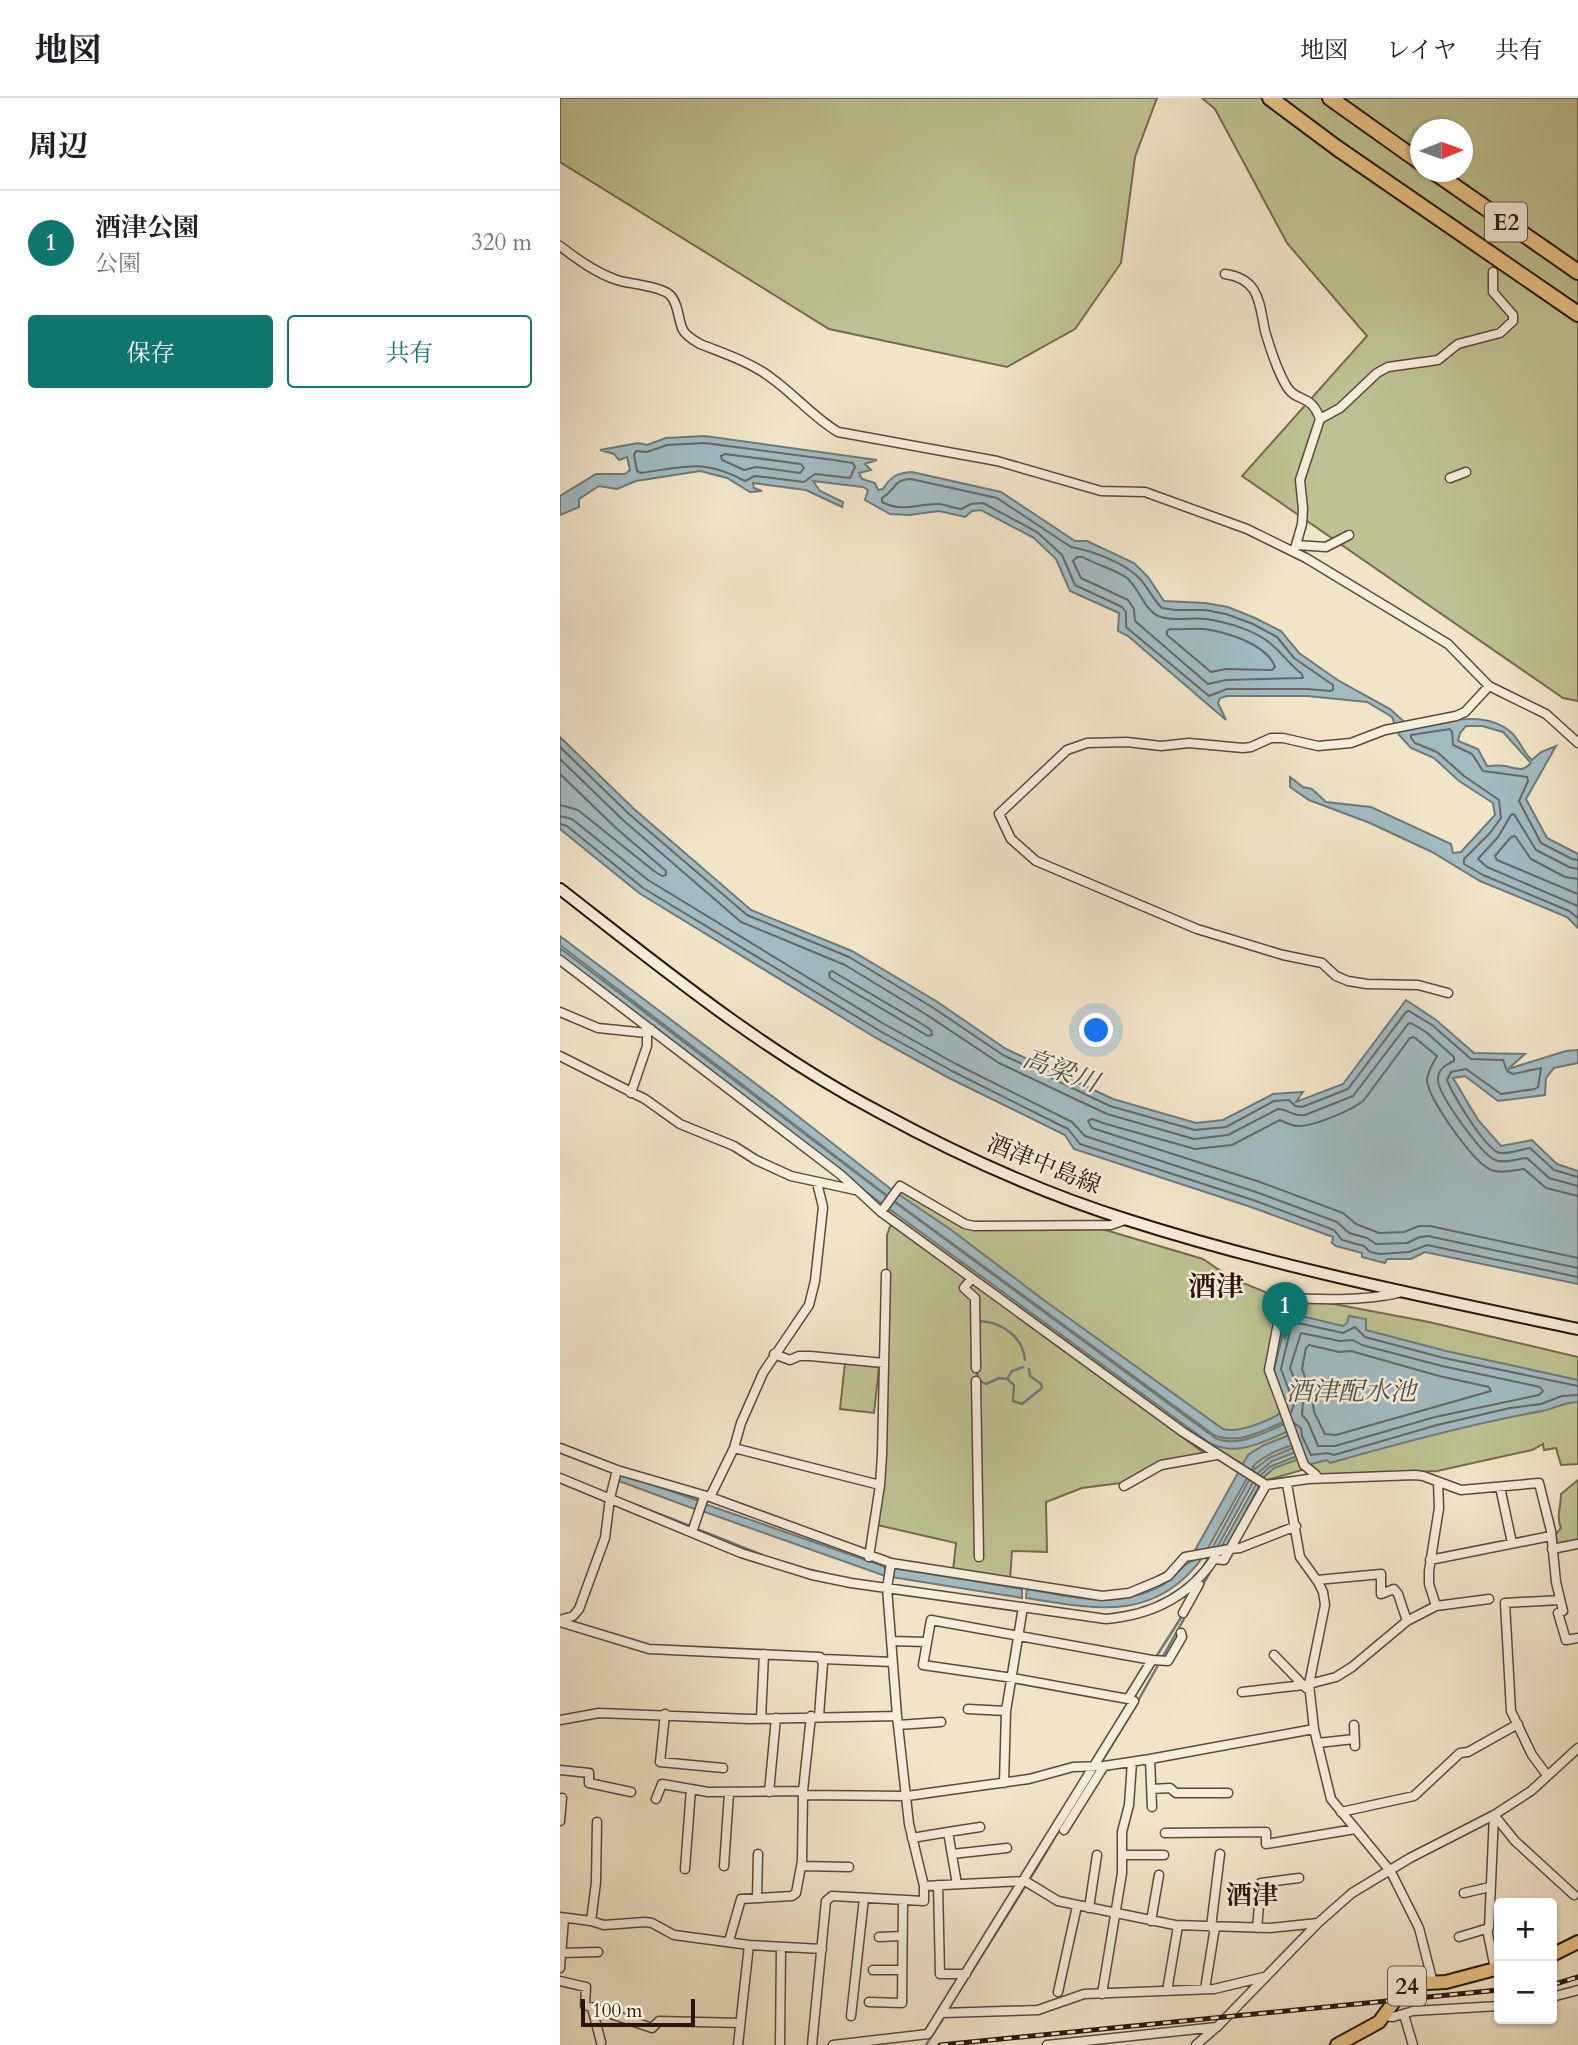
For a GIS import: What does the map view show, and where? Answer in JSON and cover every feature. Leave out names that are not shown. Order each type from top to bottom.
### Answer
[{"type":"highway","name":"E2","points":[[1270,98],[1578,314]]},
{"type":"highway","points":[[1329,98],[1410,155]]},
{"type":"highway","name":"E2","points":[[1448,182],[1578,272]]},
{"type":"main road","name":"酒津中島線","points":[[560,889],[704,1002],[813,1075],[879,1112],[1019,1179],[1125,1220],[1243,1253],[1400,1291],[1578,1329]]},
{"type":"main road","points":[[1557,1952],[1578,1942]]},
{"type":"main road","name":"24","points":[[1337,2045],[1357,2040],[1385,2016],[1406,1987],[1446,1982],[1494,1970]]},
{"type":"street","points":[[560,246],[590,268],[617,280],[658,289],[670,295],[680,313],[683,330],[691,338],[768,375],[802,402],[819,421],[838,432],[997,461],[1101,491],[1145,492],[1295,548],[1448,644],[1489,686],[1546,714],[1578,743]]},
{"type":"street","points":[[1320,419],[1340,408],[1377,373],[1388,367],[1437,360],[1458,344],[1485,338],[1506,328],[1513,321],[1513,315],[1493,292],[1493,272]]},
{"type":"street","points":[[1225,274],[1245,281],[1255,290],[1261,304],[1271,350],[1288,389],[1315,406],[1320,419],[1300,480],[1303,509],[1295,548]]},
{"type":"street","points":[[1450,478],[1466,472]]},
{"type":"street","points":[[1295,548],[1326,547],[1349,536]]},
{"type":"street","points":[[1448,993],[1418,985],[1348,981],[1336,976],[1322,963],[1283,955],[1198,929],[1036,861],[1011,839],[999,814],[1067,750],[1087,743],[1127,742],[1161,746],[1189,743],[1243,748],[1271,738],[1283,738],[1318,746],[1352,743],[1385,730],[1456,716],[1465,712],[1489,686]]},
{"type":"street","points":[[560,960],[649,1031],[841,1175],[882,1210],[1183,1432],[1264,1484],[1287,1484],[1308,1479],[1415,1475],[1461,1490],[1539,1483],[1563,1611],[1558,1613],[1566,1640],[1578,1637]]},
{"type":"street","points":[[560,1012],[598,1028],[649,1031]]},
{"type":"street","points":[[631,1093],[647,1046],[649,1031]]},
{"type":"street","points":[[560,1056],[645,1099],[680,1124],[734,1146],[791,1177],[855,1189]]},
{"type":"street","points":[[692,1532],[705,1499],[734,1448],[741,1423],[763,1373],[809,1305],[823,1207],[817,1183]]},
{"type":"street","points":[[882,1210],[898,1187],[904,1186],[965,1224],[979,1227],[1111,1226],[1125,1220]]},
{"type":"street","points":[[869,1556],[880,1485],[886,1274]]},
{"type":"street","points":[[968,1283],[964,1288],[975,1298],[976,1368]]},
{"type":"street","points":[[1316,1475],[1304,1465],[1269,1367],[1283,1297],[1360,1297],[1400,1291]]},
{"type":"street","points":[[775,1354],[790,1360],[799,1356],[810,1356],[884,1363]]},
{"type":"street","points":[[976,1381],[979,1557]]},
{"type":"street","points":[[560,1448],[890,1565],[1095,1595],[1117,1595],[1158,1581],[1168,1576],[1185,1557],[1240,1548],[1296,1527]]},
{"type":"street","points":[[734,1448],[880,1485]]},
{"type":"street","points":[[1124,1486],[1161,1465],[1217,1455]]},
{"type":"street","points":[[560,1621],[573,1616],[579,1609],[606,1538],[610,1498],[617,1470]]},
{"type":"street","points":[[560,1478],[741,1553],[812,1575],[1089,1618],[1122,1618],[1176,1598],[1196,1583],[1228,1549],[1264,1484]]},
{"type":"street","points":[[1436,1606],[1429,1584],[1438,1508],[1438,1482]]},
{"type":"street","points":[[1287,1484],[1300,1556],[1317,1580],[1325,1605],[1307,1687],[1331,1799],[1391,1871],[1419,1928],[1433,1983]]},
{"type":"street","points":[[1500,1487],[1512,1543]]},
{"type":"street","points":[[1430,1560],[1551,1536]]},
{"type":"street","points":[[1552,1549],[1578,1544]]},
{"type":"street","points":[[812,2045],[826,1902],[832,1896],[924,1901],[924,1886],[912,1838],[897,1720],[887,1586],[890,1565]]},
{"type":"street","points":[[1183,1613],[1208,1569]]},
{"type":"street","points":[[1317,1580],[1381,1574],[1381,1594],[1394,1589],[1407,1621]]},
{"type":"street","points":[[1242,1692],[1307,1687],[1336,1677],[1353,1667],[1407,1621],[1436,1606],[1489,1600]]},
{"type":"street","points":[[1546,1774],[1532,1755],[1511,1711],[1505,1603],[1560,1600]]},
{"type":"street","points":[[1004,1783],[1006,1711],[1023,1607]]},
{"type":"street","points":[[1131,1700],[1013,1678],[923,1665],[931,1620],[1165,1661],[1168,1661],[1182,1637],[1181,1633]]},
{"type":"street","points":[[560,1621],[649,1649],[892,1662]]},
{"type":"street","points":[[891,1641],[927,1642]]},
{"type":"street","points":[[761,1718],[764,1654]]},
{"type":"street","points":[[1274,1655],[1307,1687]]},
{"type":"street","points":[[729,1941],[741,1899],[792,1896],[796,1893],[802,1866],[803,1793],[823,1659]]},
{"type":"street","points":[[833,2045],[915,2040],[929,2035],[1094,1766],[1152,1660]]},
{"type":"street","points":[[968,1709],[1006,1711]]},
{"type":"street","points":[[560,1720],[598,1713],[761,1718],[815,1716],[941,1722]]},
{"type":"street","points":[[665,1714],[660,1762],[723,1768]]},
{"type":"street","points":[[769,1792],[776,1718]]},
{"type":"street","points":[[1318,1743],[1355,1743],[1354,1724]]},
{"type":"street","points":[[1341,1812],[1414,1796],[1460,1753],[1468,1752],[1518,1724]]},
{"type":"street","points":[[656,1799],[662,1784],[729,1793],[906,1796],[1030,1779],[1073,1767],[1132,1762],[1314,1729]]},
{"type":"street","points":[[1196,2045],[1218,2026],[1318,1923],[1352,1893],[1410,1858],[1494,1815],[1531,1790],[1578,1748]]},
{"type":"street","points":[[1150,1759],[1152,1807]]},
{"type":"street","points":[[1102,1994],[1116,1914],[1122,1832],[1129,1805],[1132,1762]]},
{"type":"street","points":[[1064,1830],[1104,1766]]},
{"type":"street","points":[[560,1770],[590,1773],[589,1783],[631,1792]]},
{"type":"street","points":[[1152,1789],[1170,1788],[1176,1793],[1228,1793]]},
{"type":"street","points":[[685,1869],[691,1789]]},
{"type":"street","points":[[724,1866],[729,1793]]},
{"type":"street","points":[[560,1821],[562,1798]]},
{"type":"street","points":[[1494,1815],[1487,1929],[1495,1961]]},
{"type":"street","points":[[1494,1815],[1515,1841],[1574,1895]]},
{"type":"street","points":[[592,1921],[597,1822]]},
{"type":"street","points":[[912,1838],[980,1827]]},
{"type":"street","points":[[1166,1833],[1266,1832],[1266,1844],[1355,1829]]},
{"type":"street","points":[[948,1832],[957,1884]]},
{"type":"street","points":[[952,1854],[1007,1848]]},
{"type":"street","points":[[757,1898],[758,1854]]},
{"type":"street","points":[[1205,1989],[1220,1854]]},
{"type":"street","points":[[1122,1855],[1164,1855]]},
{"type":"street","points":[[1089,1908],[1097,1856]]},
{"type":"street","points":[[802,1866],[849,1867]]},
{"type":"street","points":[[1151,1921],[1159,1875]]},
{"type":"street","points":[[1257,1928],[1261,1883],[1299,1878]]},
{"type":"street","points":[[924,1886],[1025,1881],[1058,1901],[1178,1926],[1257,1928],[1318,1923]]},
{"type":"street","points":[[939,1885],[940,1974],[967,1974]]},
{"type":"street","points":[[1464,1893],[1490,1887]]},
{"type":"street","points":[[851,2016],[864,1898]]},
{"type":"street","points":[[869,2002],[902,2003],[903,1900]]},
{"type":"street","points":[[1058,1992],[1077,1906]]},
{"type":"street","points":[[560,1968],[562,1918],[604,1925],[652,1923],[674,1935],[749,1945],[822,1950]]},
{"type":"street","points":[[1167,1991],[1178,1926]]},
{"type":"street","points":[[1459,1937],[1487,1929]]},
{"type":"street","points":[[879,1937],[902,1936]]},
{"type":"street","points":[[738,2045],[749,1945]]},
{"type":"street","points":[[780,2045],[781,1947]]},
{"type":"street","points":[[561,1953],[598,1952]]},
{"type":"street","points":[[873,1970],[902,1970]]},
{"type":"street","points":[[942,2013],[1038,2010],[1084,1994],[1205,1989],[1267,1976]]},
{"type":"street","points":[[560,1981],[586,1987],[585,2006],[652,2028],[659,2021],[740,2023]]},
{"type":"street","points":[[1557,1996],[1578,1990]]},
{"type":"street","points":[[1385,2016],[1393,2017],[1413,2011],[1494,2006]]},
{"type":"street","points":[[592,2008],[601,2042]]},
{"type":"street","points":[[1404,2015],[1413,2045]]},
{"type":"street","points":[[1046,2045],[1218,2026]]},
{"type":"green space","points":[[560,98],[1157,98],[1135,157],[1121,263],[1075,329],[1007,367],[829,329],[560,162]]},
{"type":"green space","points":[[1202,98],[1578,98],[1578,701],[1563,698],[1242,476],[1367,336],[1287,243],[1215,109]]},
{"type":"green space","points":[[900,1190],[964,1226],[1102,1229],[1203,1259],[1231,1278],[1280,1298],[1318,1301],[1429,1322],[1578,1357],[1578,1464],[1561,1465],[1556,1448],[1544,1450],[1543,1444],[1532,1450],[1437,1471],[1316,1477],[1305,1469],[1264,1481],[1188,1433],[885,1212]]},
{"type":"green space","points":[[891,1224],[1204,1453],[1203,1455],[1121,1483],[1082,1488],[1046,1502],[1047,1552],[1012,1551],[1010,1580],[953,1571],[956,1543],[877,1525],[887,1353],[887,1235]]},
{"type":"green space","points":[[845,1363],[879,1367],[874,1413],[840,1409]]},
{"type":"green space","points":[[1578,1480],[1578,1542],[1556,1544],[1555,1535],[1561,1528],[1561,1494]]},
{"type":"water","points":[[705,436],[877,460],[865,464],[871,470],[859,473],[862,479],[875,483],[878,490],[883,489],[895,476],[912,472],[1001,492],[1075,541],[1087,541],[1134,563],[1148,577],[1164,601],[1228,607],[1281,631],[1299,653],[1339,681],[1390,709],[1410,727],[1463,719],[1489,721],[1512,733],[1532,760],[1541,752],[1556,746],[1526,799],[1547,838],[1578,854],[1578,928],[1567,917],[1480,881],[1432,852],[1370,823],[1309,800],[1290,787],[1290,777],[1303,787],[1312,789],[1326,802],[1371,807],[1451,844],[1453,853],[1461,852],[1495,815],[1493,803],[1459,781],[1434,758],[1411,748],[1399,735],[1392,717],[1367,702],[1307,696],[1227,696],[1220,698],[1218,703],[1226,720],[1128,636],[1118,631],[1119,613],[1070,591],[1056,559],[1034,538],[981,510],[972,511],[965,517],[939,511],[909,515],[890,514],[865,500],[868,490],[863,487],[813,481],[820,491],[843,502],[842,507],[806,490],[753,483],[754,488],[762,491],[750,492],[727,478],[700,471],[636,481],[617,489],[599,486],[579,499],[579,507],[560,515],[560,496],[596,474],[625,474],[630,470],[627,457],[619,460],[614,454],[600,450],[638,443],[647,445],[666,438]],"holes":[[[1466,726],[1482,726],[1503,732],[1531,763],[1522,769],[1487,766],[1478,749],[1458,741]]]},
{"type":"water","points":[[560,737],[634,809],[751,910],[852,951],[936,1001],[1006,1049],[1113,1099],[1196,1123],[1223,1120],[1273,1094],[1303,1092],[1296,1102],[1343,1084],[1406,1000],[1436,1020],[1474,1053],[1525,1054],[1508,1069],[1566,1051],[1578,1050],[1578,1063],[1554,1068],[1546,1078],[1545,1095],[1498,1101],[1465,1076],[1453,1078],[1478,1120],[1501,1146],[1532,1140],[1557,1164],[1578,1171],[1578,1284],[1425,1252],[1411,1259],[1387,1259],[1385,1263],[1362,1257],[1362,1253],[1336,1246],[1332,1243],[1333,1237],[1074,1149],[1065,1135],[949,1078],[876,1038],[639,893],[560,829]]},
{"type":"water","name":"酒津配水池","points":[[560,936],[892,1190],[950,1229],[1223,1429],[1238,1429],[1257,1424],[1287,1407],[1274,1370],[1286,1320],[1297,1315],[1343,1326],[1349,1316],[1366,1319],[1366,1330],[1578,1380],[1578,1402],[1435,1434],[1330,1463],[1327,1460],[1307,1465],[1304,1457],[1274,1468],[1264,1477],[1227,1546],[1221,1547],[1261,1475],[1269,1467],[1302,1454],[1301,1450],[1272,1461],[1259,1472],[1217,1548],[1212,1548],[1255,1469],[1269,1458],[1300,1445],[1299,1443],[1281,1449],[1255,1464],[1207,1550],[1194,1552],[1248,1455],[1264,1445],[1295,1433],[1289,1431],[1249,1447],[1229,1449],[1208,1442],[881,1203],[560,958],[560,948],[893,1201],[1215,1438],[1224,1441],[1244,1440],[1291,1421],[1290,1419],[1243,1437],[1233,1439],[1214,1435],[893,1200],[560,945]]},
{"type":"water","points":[[620,1473],[699,1501],[697,1510],[616,1480]]},
{"type":"water","points":[[705,1504],[883,1566],[886,1569],[885,1576],[702,1511]]},
{"type":"water","points":[[1203,1557],[1184,1578],[1165,1593],[1144,1602],[1100,1607],[1026,1598],[1027,1589],[1096,1600],[1130,1597],[1164,1584],[1185,1565]]},
{"type":"water","points":[[893,1568],[1022,1589],[1022,1598],[891,1577]]},
{"type":"waterway","points":[[979,1321],[1003,1327],[1015,1337],[1025,1360]]},
{"type":"waterway","points":[[977,1372],[978,1380],[986,1384],[999,1378],[1007,1379],[1012,1371],[1023,1367]]},
{"type":"waterway","points":[[1007,1379],[1014,1385],[1013,1401],[1022,1404],[1042,1388],[1041,1384],[1030,1376],[1029,1369]]},
{"type":"waterway","points":[[631,1503],[690,1526]]},
{"type":"waterway","points":[[697,1529],[762,1555]]},
{"type":"waterway","points":[[1203,1568],[1210,1555]]},
{"type":"waterway","points":[[798,1567],[836,1576]]},
{"type":"waterway","points":[[1072,1810],[1129,1717],[1213,1567]]},
{"type":"waterway","points":[[891,1585],[915,1588]]},
{"type":"waterway","points":[[1156,1657],[1182,1616]]},
{"type":"waterway","points":[[1030,1879],[1061,1827]]},
{"type":"waterway","points":[[949,2008],[1026,1885]]},
{"type":"waterway","points":[[926,2045],[944,2017]]},
{"type":"tunnel","points":[[1500,264],[1541,220]]},
{"type":"railway","points":[[1557,1983],[1578,1977]]},
{"type":"railway","points":[[940,2045],[1494,1990]]},
{"type":"place","name":"酒津公園","points":[[1285,1340]]},
{"type":"district","name":"酒津","points":[[1216,1286]]},
{"type":"district","name":"酒津","points":[[1252,1895]]},
{"type":"water label","name":"高梁川","points":[[1061,1070]]}]
